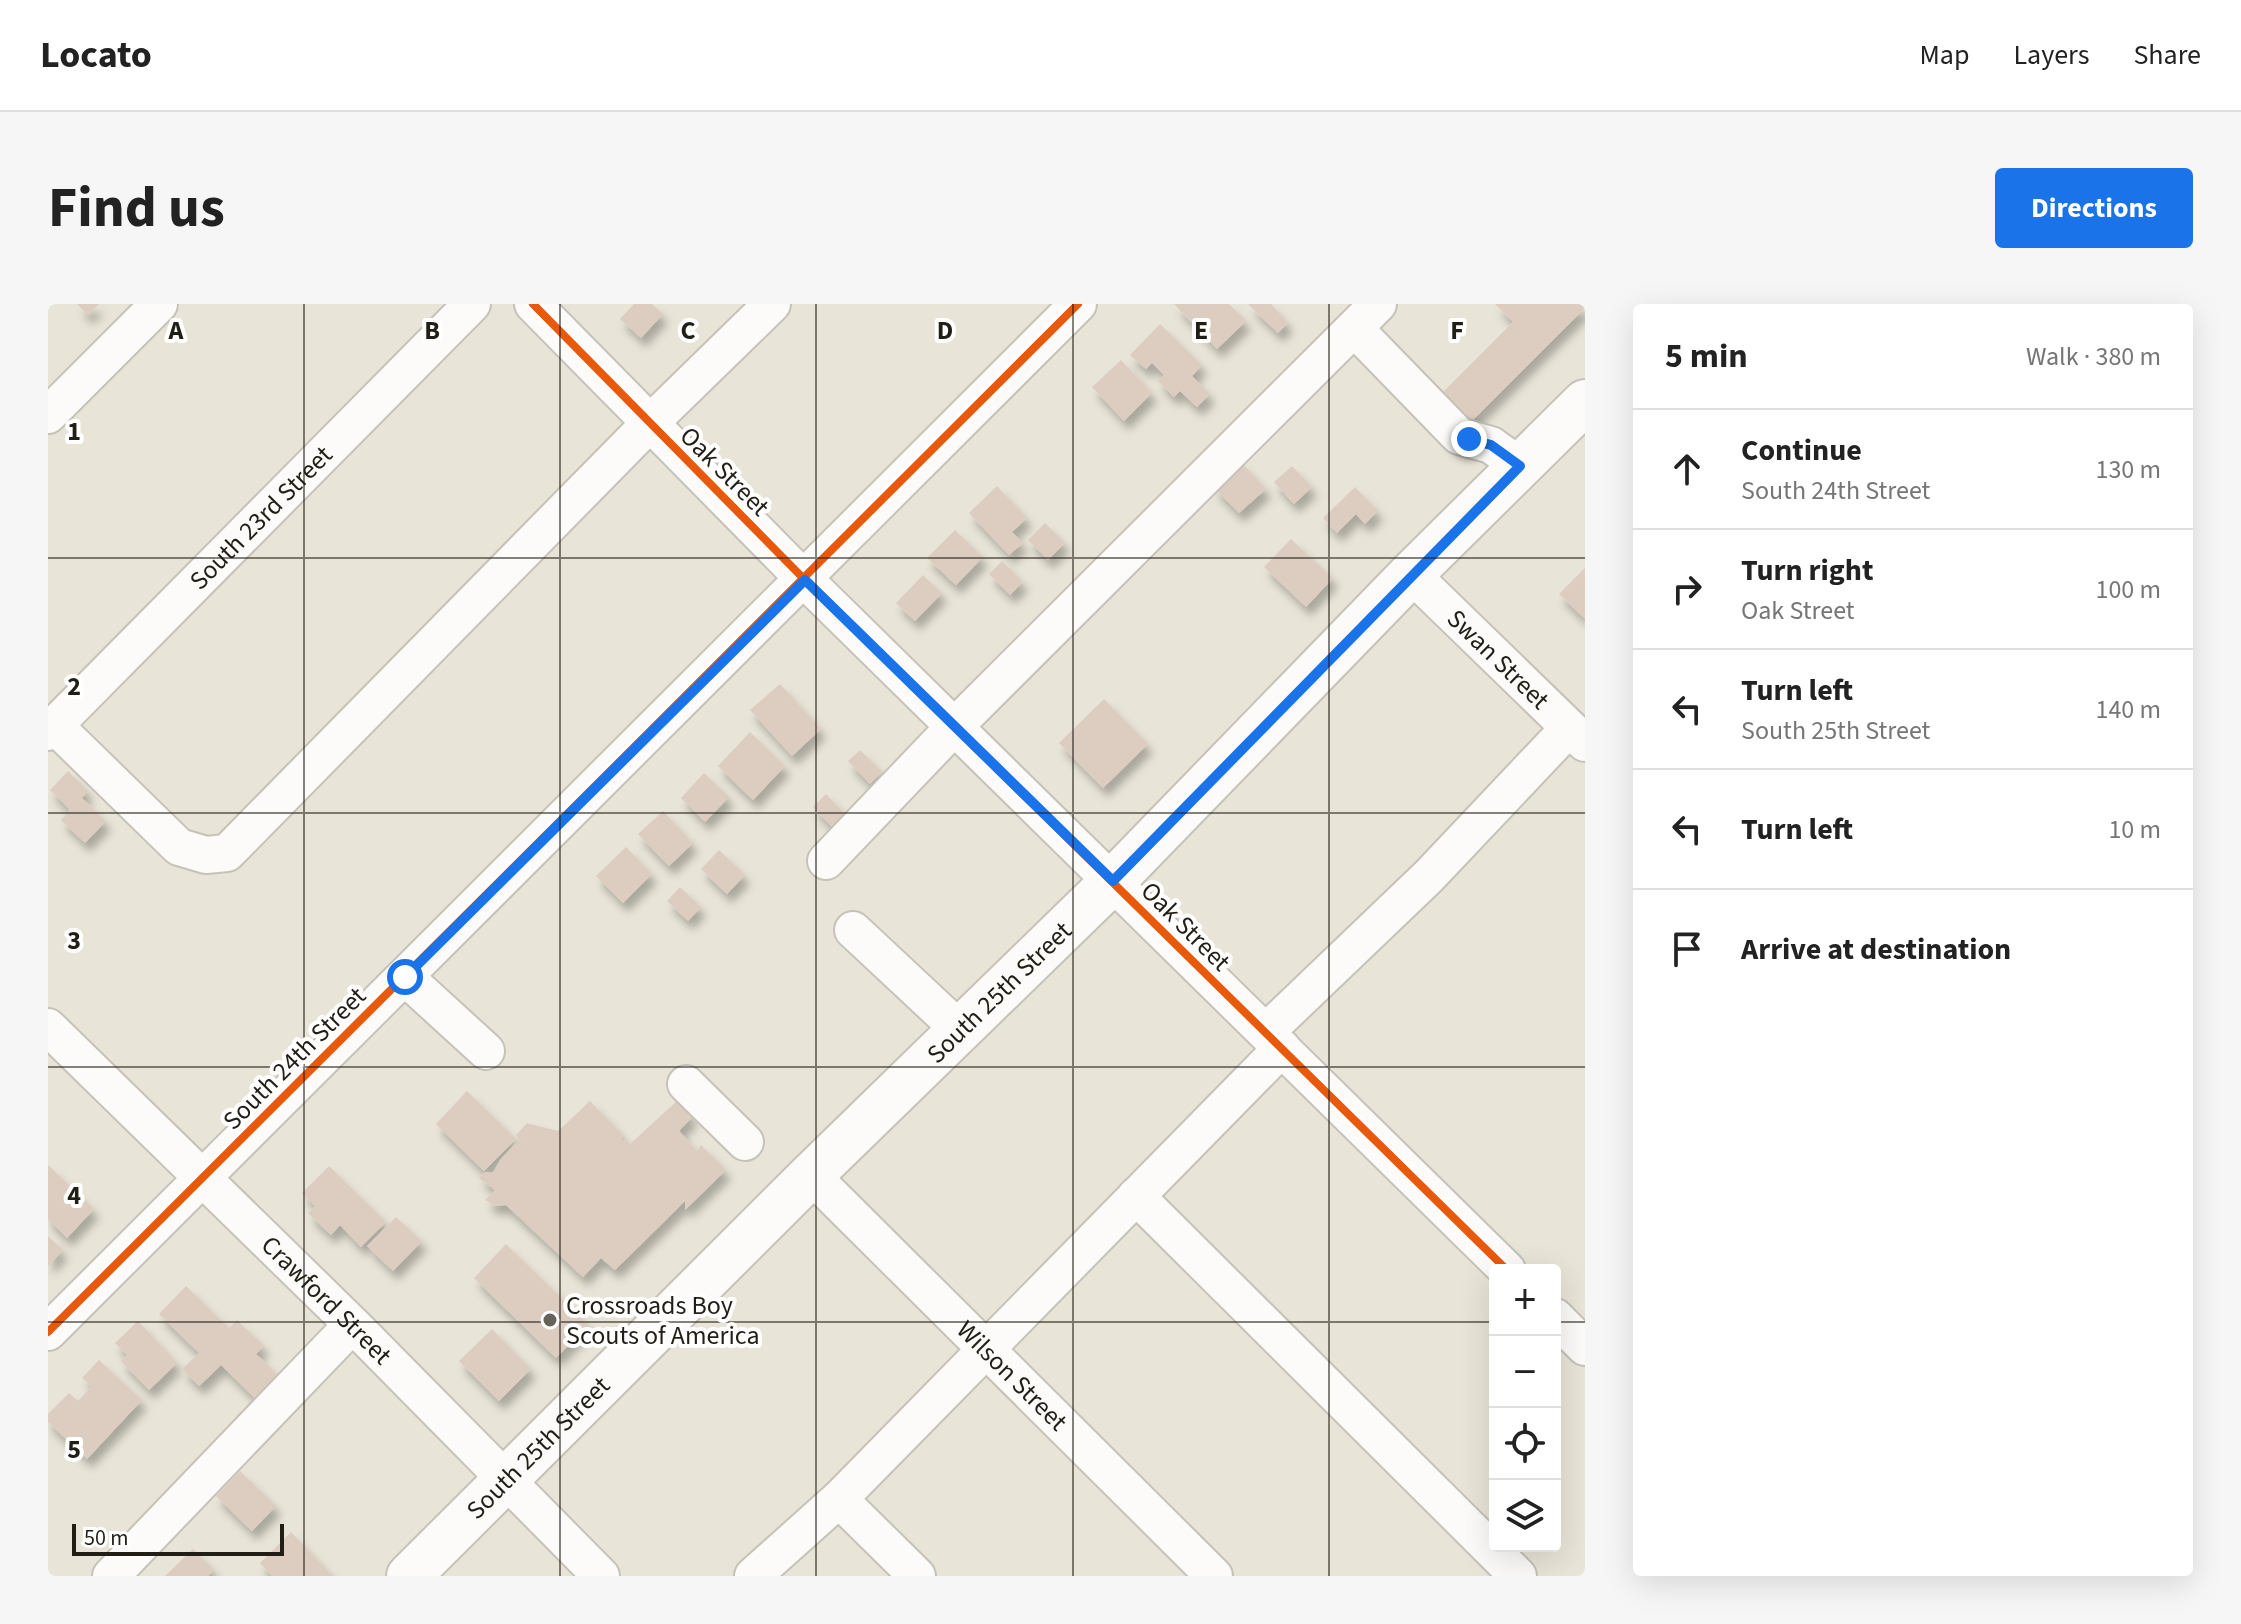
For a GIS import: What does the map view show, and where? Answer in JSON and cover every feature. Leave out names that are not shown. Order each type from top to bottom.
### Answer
[{"type":"main road","name":"South 25th Street","points":[[409,1576],[811,1175],[1113,881],[1411,574],[1585,402]]},
{"type":"street","points":[[48,415],[159,304]]},
{"type":"street","name":"South 23rd Street","points":[[51,729],[472,304]]},
{"type":"street","name":"Oak Street","points":[[533,304],[805,580],[1501,1264]]},
{"type":"street","points":[[51,729],[179,847],[206,855],[227,853],[650,423],[772,304]]},
{"type":"street","name":"South 24th Street","points":[[48,1332],[805,580],[1078,304]]},
{"type":"street","points":[[826,861],[955,726],[1366,317],[1459,436],[1491,445],[1520,466]]},
{"type":"street","name":"Swan Street","points":[[1411,574],[1577,736]]},
{"type":"street","points":[[753,1576],[839,1499],[1136,1196],[1274,1040],[1429,876],[1577,736]]},
{"type":"street","points":[[853,930],[960,1030]]},
{"type":"street","points":[[405,977],[486,1051]]},
{"type":"street","name":"Crawford Street","points":[[49,1030],[352,1325],[601,1576]]},
{"type":"street","points":[[686,1084],[745,1142]]},
{"type":"street","name":"Wilson Street","points":[[811,1175],[1214,1576]]},
{"type":"street","points":[[1136,1196],[1518,1576]]},
{"type":"street","points":[[1561,1323],[1585,1347]]},
{"type":"street","points":[[111,1576],[352,1325]]},
{"type":"street","points":[[839,1499],[917,1576]]},
{"type":"building","points":[[77,304],[99,304],[88,315]]},
{"type":"building","points":[[634,304],[652,304],[663,314],[641,338],[620,319]]},
{"type":"building","points":[[1174,304],[1229,304],[1246,321],[1217,349]]},
{"type":"building","points":[[1248,304],[1271,304],[1288,323],[1278,333]]},
{"type":"building","points":[[1495,304],[1581,304],[1585,308],[1465,428],[1436,399],[1513,322]]},
{"type":"building","points":[[1160,324],[1202,365],[1192,376],[1210,394],[1197,407],[1180,391],[1174,397],[1158,381],[1164,375],[1152,363],[1146,369],[1130,355]]},
{"type":"building","points":[[1121,360],[1152,393],[1124,421],[1092,387]]},
{"type":"building","points":[[1241,462],[1266,489],[1239,513],[1214,488]]},
{"type":"building","points":[[1292,466],[1312,487],[1294,504],[1274,482]]},
{"type":"building","points":[[997,486],[1027,518],[1012,532],[1023,543],[1009,555],[969,513]]},
{"type":"building","points":[[1355,487],[1378,511],[1365,524],[1356,514],[1337,533],[1323,518]]},
{"type":"building","points":[[1045,523],[1065,543],[1048,560],[1028,540]]},
{"type":"building","points":[[955,530],[983,557],[956,585],[927,558]]},
{"type":"building","points":[[1291,539],[1333,578],[1306,607],[1264,567]]},
{"type":"building","points":[[1002,561],[1023,582],[1010,595],[989,574]]},
{"type":"building","points":[[1585,568],[1585,619],[1559,594]]},
{"type":"building","points":[[923,575],[942,593],[915,621],[896,603]]},
{"type":"building","points":[[780,684],[821,729],[792,756],[750,710]]},
{"type":"building","points":[[1104,699],[1148,744],[1103,788],[1059,743]]},
{"type":"building","points":[[750,732],[785,766],[753,800],[718,766]]},
{"type":"building","points":[[860,750],[882,772],[870,784],[848,761]]},
{"type":"building","points":[[68,771],[88,791],[82,798],[106,821],[85,843],[61,820],[70,810],[50,790]]},
{"type":"building","points":[[704,773],[729,797],[705,822],[681,798]]},
{"type":"building","points":[[826,794],[847,816],[834,829],[813,807]]},
{"type":"building","points":[[663,811],[693,843],[669,866],[638,834]]},
{"type":"building","points":[[626,847],[652,874],[623,903],[596,876]]},
{"type":"building","points":[[719,850],[745,875],[727,894],[701,869]]},
{"type":"building","points":[[680,887],[701,907],[688,921],[667,901]]},
{"type":"building","points":[[467,1091],[516,1139],[484,1171],[436,1124]]},
{"type":"building","points":[[678,1100],[693,1116],[679,1131],[697,1151],[701,1145],[726,1170],[685,1210],[685,1201],[615,1270],[601,1258],[583,1277],[506,1205],[495,1206],[485,1200],[495,1190],[479,1178],[485,1172],[493,1173],[500,1160],[516,1143],[521,1143],[516,1135],[527,1123],[558,1131],[590,1101],[621,1133],[622,1142],[625,1139],[630,1144]]},
{"type":"building","points":[[48,1165],[94,1209],[67,1238],[48,1219]]},
{"type":"building","points":[[329,1166],[386,1222],[361,1247],[340,1225],[331,1235],[308,1213],[315,1206],[302,1193]]},
{"type":"building","points":[[396,1217],[422,1241],[393,1271],[367,1246]]},
{"type":"building","points":[[48,1236],[63,1250],[48,1266]]},
{"type":"building","points":[[506,1244],[589,1325],[556,1358],[474,1278]]},
{"type":"building","points":[[186,1286],[229,1328],[237,1320],[264,1346],[256,1354],[283,1380],[260,1403],[221,1365],[199,1386],[182,1369],[199,1353],[159,1314]]},
{"type":"building","points":[[138,1321],[177,1363],[149,1390],[121,1361],[127,1355],[115,1343]]},
{"type":"building","points":[[492,1329],[531,1369],[499,1401],[459,1361]]},
{"type":"building","points":[[99,1360],[142,1400],[87,1459],[48,1422],[48,1414],[69,1393],[78,1401],[92,1386],[82,1378]]},
{"type":"building","points":[[240,1471],[276,1506],[252,1531],[216,1496]]},
{"type":"building","points":[[291,1532],[333,1576],[272,1576],[260,1563]]},
{"type":"building","points":[[193,1549],[214,1570],[208,1576],[165,1576]]},
{"type":"cycle path","points":[[533,304],[805,580],[1501,1264]]},
{"type":"cycle path","points":[[48,1332],[1078,304]]},
{"type":"place","name":"Crossroads Boy Scouts of America","points":[[550,1320]]},
{"type":"route","points":[[405,977],[805,580],[1113,881],[1520,466],[1491,445],[1469,439]]}]
